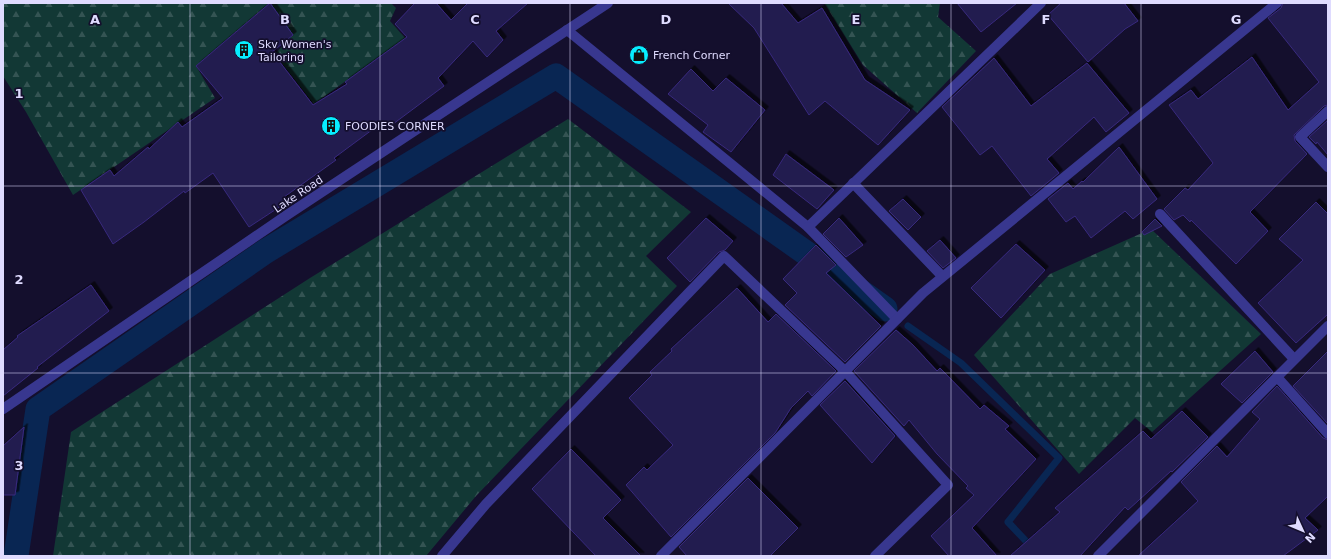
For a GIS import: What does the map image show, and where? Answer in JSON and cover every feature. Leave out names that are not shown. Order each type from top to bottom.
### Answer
[{"type":"street","name":"Lake Road","points":[[3,409],[287,216],[608,3]]},
{"type":"street","points":[[808,227],[1041,3]]},
{"type":"street","points":[[661,556],[923,292],[1276,3]]},
{"type":"street","points":[[567,30],[808,227],[897,319]]},
{"type":"street","points":[[1328,111],[1300,137],[1328,167]]},
{"type":"street","points":[[853,183],[942,276]]},
{"type":"street","points":[[1160,214],[1294,359]]},
{"type":"street","points":[[442,556],[486,504],[724,256],[845,371],[948,485],[875,556]]},
{"type":"street","points":[[1098,556],[1328,326]]},
{"type":"street","points":[[1277,377],[1328,434]]},
{"type":"green space","points":[[3,3],[269,3],[196,66],[215,98],[73,195],[26,112],[3,76]]},
{"type":"green space","points":[[269,3],[391,3],[396,8],[390,21],[405,38],[314,104],[275,54],[293,35]]},
{"type":"green space","points":[[824,3],[940,3],[938,17],[976,51],[917,113],[863,65]]},
{"type":"green space","points":[[568,119],[691,212],[646,256],[677,286],[476,496],[426,556],[53,556],[71,432],[310,278]]},
{"type":"green space","points":[[1151,229],[1261,334],[1152,432],[1135,418],[1079,474],[974,355],[1050,274]]},
{"type":"building","points":[[270,3],[293,35],[272,52],[313,105],[347,84],[345,82],[407,37],[395,24],[415,3],[436,3],[451,20],[468,3],[528,3],[496,31],[503,40],[487,57],[473,41],[438,78],[444,86],[385,130],[380,124],[334,158],[336,160],[284,197],[287,202],[249,227],[213,173],[185,193],[184,191],[113,244],[81,190],[110,170],[114,176],[148,147],[149,149],[178,122],[182,127],[223,98],[196,66]]},
{"type":"building","points":[[728,3],[781,3],[798,23],[822,8],[865,80],[910,110],[878,145],[825,101],[809,115],[754,28]]},
{"type":"building","points":[[957,3],[1017,3],[981,32]]},
{"type":"building","points":[[1061,3],[1124,3],[1138,21],[1125,29],[1088,62],[1048,15]]},
{"type":"building","points":[[1283,3],[1328,3],[1328,105],[1324,106],[1294,135],[1295,141],[1307,154],[1250,212],[1268,231],[1236,264],[1191,220],[1190,222],[1183,215],[1174,220],[1164,209],[1185,188],[1188,190],[1213,163],[1169,105],[1191,90],[1198,99],[1252,57],[1288,110],[1319,82],[1268,18],[1281,8]]},
{"type":"building","points":[[994,58],[1031,106],[1087,63],[1129,113],[1106,132],[1094,117],[1047,159],[1059,173],[1031,196],[992,146],[980,155],[942,107]]},
{"type":"building","points":[[691,69],[713,91],[726,78],[765,110],[731,152],[703,132],[708,125],[668,94]]},
{"type":"building","points":[[1328,120],[1328,155],[1317,142],[1316,144],[1309,137]]},
{"type":"building","points":[[1119,147],[1157,199],[1133,219],[1125,211],[1091,238],[1075,216],[1066,222],[1048,199],[1068,183],[1073,189],[1082,181],[1083,182]]},
{"type":"building","points":[[786,154],[834,190],[817,209],[773,175]]},
{"type":"building","points":[[903,199],[921,217],[908,230],[889,211]]},
{"type":"building","points":[[1316,202],[1328,214],[1328,314],[1296,343],[1258,303],[1303,260],[1279,239]]},
{"type":"building","points":[[706,218],[733,241],[725,250],[719,252],[690,282],[667,258]]},
{"type":"building","points":[[839,218],[863,245],[846,257],[823,234]]},
{"type":"building","points":[[1155,219],[1162,226],[1144,235],[1142,232]]},
{"type":"building","points":[[940,240],[956,258],[943,268],[927,251]]},
{"type":"building","points":[[1016,244],[1045,270],[1001,318],[971,288]]},
{"type":"building","points":[[816,245],[836,265],[826,273],[881,326],[845,362],[785,305],[797,293],[783,279]]},
{"type":"building","points":[[91,285],[109,311],[37,367],[38,368],[3,396],[3,350],[18,337],[17,336]]},
{"type":"building","points":[[737,288],[768,322],[776,314],[836,371],[812,396],[808,391],[791,408],[775,433],[671,537],[626,485],[644,467],[647,470],[673,445],[629,398],[652,375],[650,372],[672,351],[671,349]]},
{"type":"building","points":[[896,330],[913,345],[937,371],[940,368],[980,409],[984,405],[1009,426],[1005,429],[1036,459],[972,528],[997,556],[949,556],[931,536],[974,495],[966,488],[968,486],[937,454],[909,420],[904,426],[854,371]]},
{"type":"building","points":[[1255,351],[1273,372],[1242,403],[1221,384]]},
{"type":"building","points":[[1328,351],[1328,424],[1293,386]]},
{"type":"building","points":[[845,381],[895,436],[872,463],[820,405]]},
{"type":"building","points":[[1277,386],[1323,438],[1328,440],[1328,496],[1305,518],[1318,530],[1283,556],[1138,556],[1198,501],[1181,482],[1217,446],[1227,457],[1260,419],[1252,412]]},
{"type":"building","points":[[1182,411],[1208,437],[1172,472],[1171,471],[1128,510],[1125,507],[1080,556],[1010,556],[1060,512],[1055,508],[1143,431],[1151,439]]},
{"type":"building","points":[[24,427],[15,495],[3,495],[3,446]]},
{"type":"building","points":[[571,449],[621,500],[603,518],[641,556],[596,556],[532,489]]},
{"type":"building","points":[[748,478],[798,528],[770,556],[687,556],[679,547]]},
{"type":"waterway","points":[[16,556],[38,409],[266,251],[556,76],[885,309]]},
{"type":"waterway","points":[[908,326],[961,363],[1059,458],[1008,522],[1040,556]]},
{"type":"place","name":"Skv Women's Tailoring","points":[[244,50]]},
{"type":"place","name":"French Corner","points":[[639,55]]},
{"type":"place","name":"FOODIES CORNER","points":[[331,126]]}]
